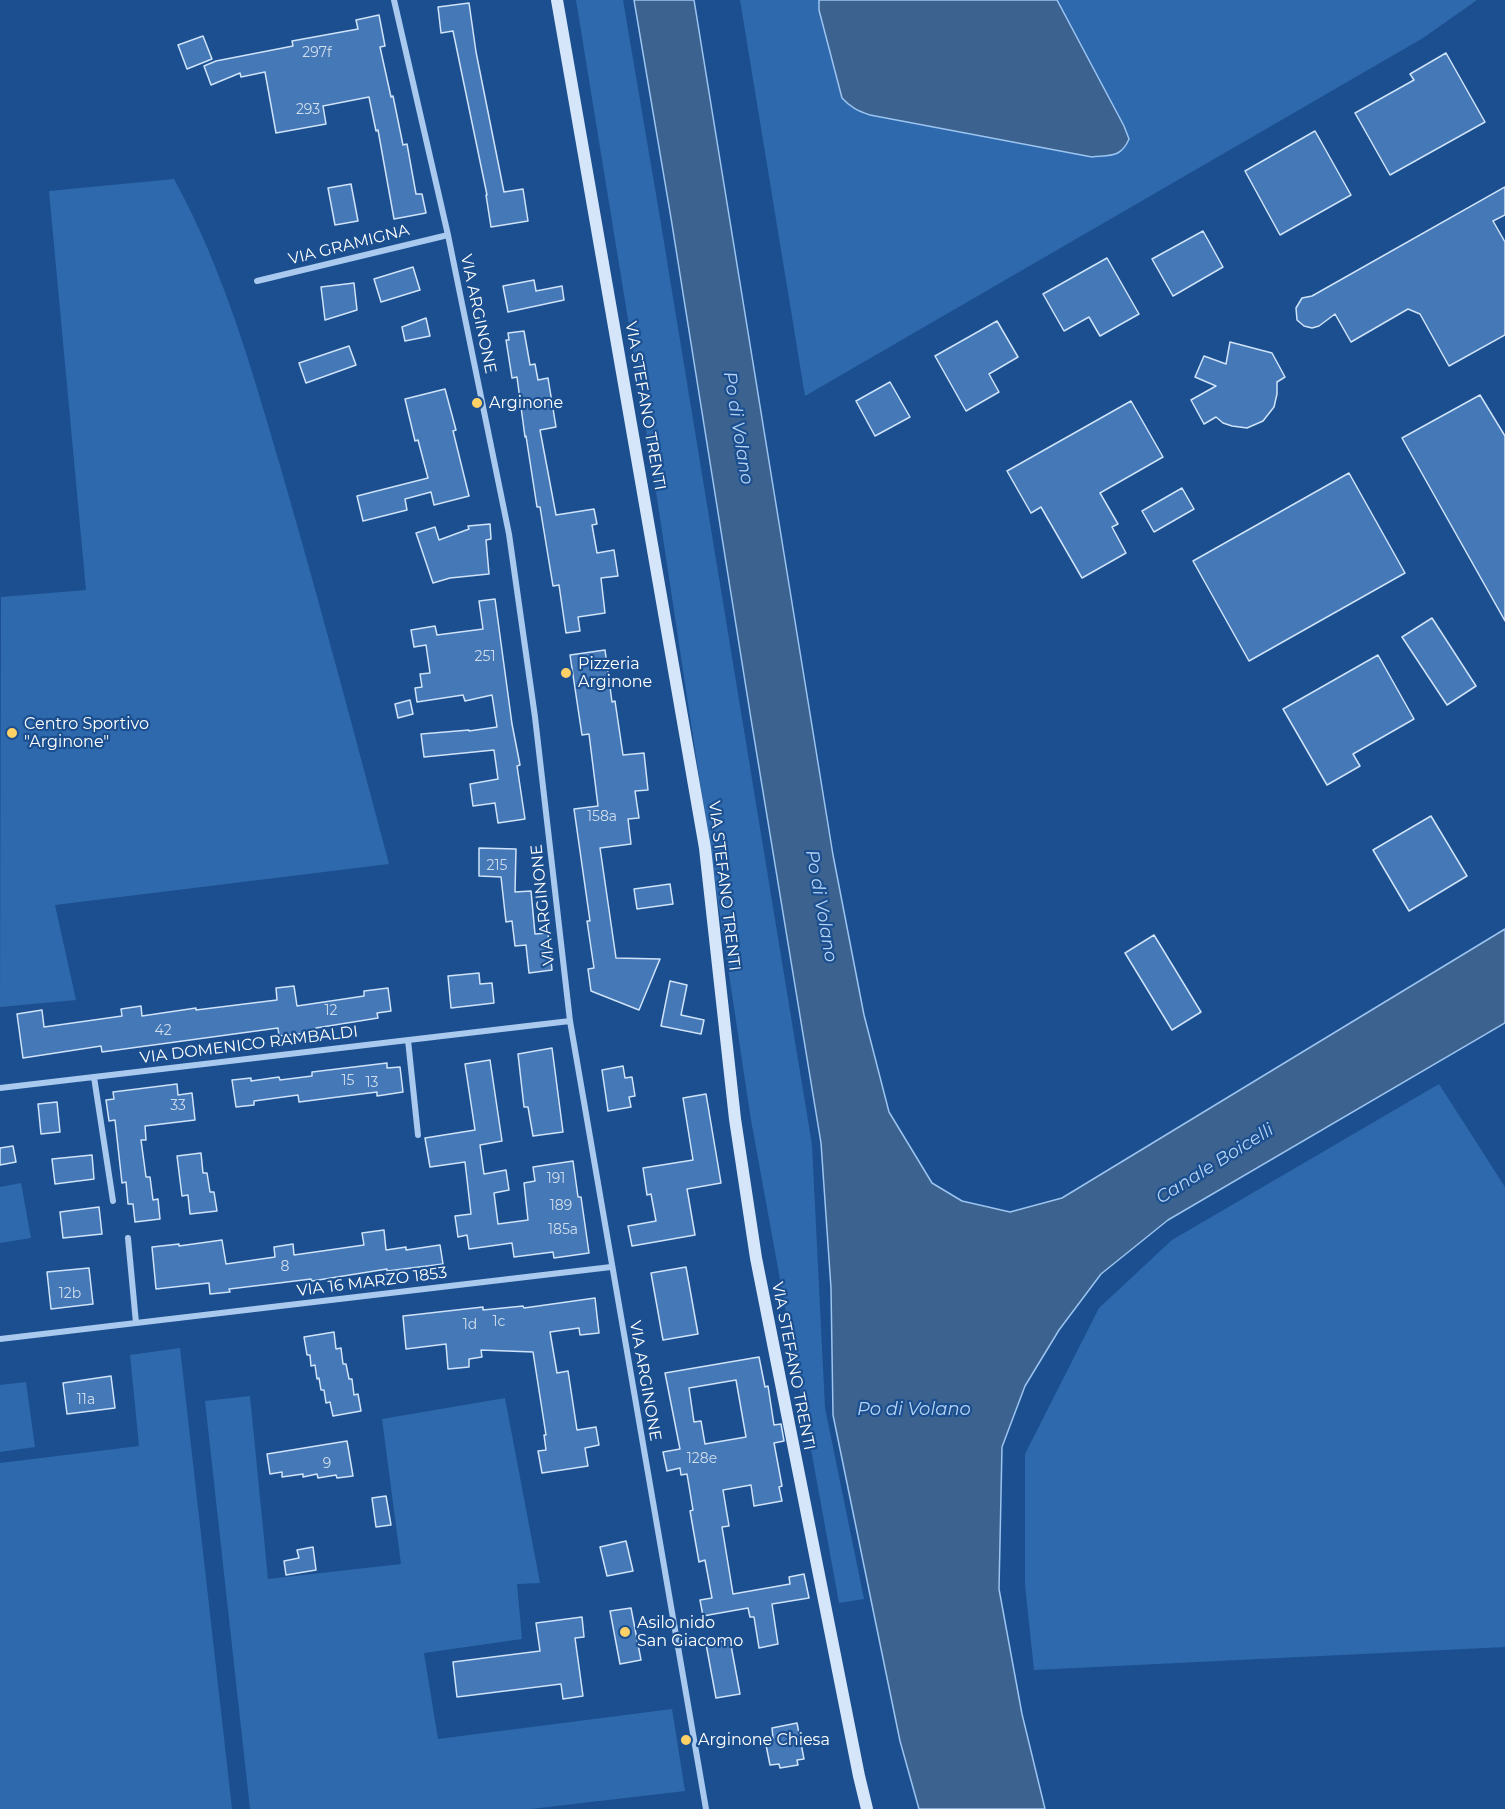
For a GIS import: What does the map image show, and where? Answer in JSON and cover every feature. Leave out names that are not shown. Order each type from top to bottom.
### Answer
[{"type":"main road","name":"VIA STEFANO TRENTI","points":[[557,0],[705,848],[733,1108],[756,1258],[867,1809]]},
{"type":"main road","name":"VIA STEFANO TRENTI","points":[[857,1809],[859,1776]]},
{"type":"street","name":"VIA ARGINONE","points":[[394,0],[448,235],[503,501],[515,571],[536,729],[570,1021],[706,1809]]},
{"type":"street","name":"VIA GRAMIGNA","points":[[257,281],[448,235]]},
{"type":"street","name":"VIA DOMENICO RAMBALDI","points":[[0,1088],[570,1021]]},
{"type":"street","points":[[408,1040],[418,1135]]},
{"type":"street","points":[[94,1077],[113,1201]]},
{"type":"street","points":[[128,1238],[136,1323]]},
{"type":"street","name":"VIA 16 MARZO 1853","points":[[0,1339],[611,1267]]},
{"type":"shaded area","points":[[576,0],[623,0],[812,1145],[825,1408],[864,1599],[839,1603],[751,1120],[655,485]]},
{"type":"shaded area","points":[[740,0],[1477,0],[1423,38],[805,396]]},
{"type":"shaded area","points":[[174,179],[208,249],[248,358],[309,567],[389,864],[55,905],[76,1000],[0,1007],[1,597],[86,590],[49,191]]},
{"type":"shaded area","points":[[1439,1084],[1505,1187],[1505,1647],[1034,1670],[1025,1585],[1025,1454],[1099,1308],[1172,1240]]},
{"type":"shaded area","points":[[21,1183],[31,1238],[0,1243],[0,1187]]},
{"type":"shaded area","points":[[180,1348],[232,1809],[0,1809],[0,1463],[139,1446],[130,1355]]},
{"type":"shaded area","points":[[26,1382],[35,1447],[0,1452],[0,1385]]},
{"type":"shaded area","points":[[250,1396],[268,1579],[401,1564],[382,1419],[505,1398],[540,1583],[517,1584],[522,1639],[424,1653],[438,1739],[672,1709],[685,1791],[531,1809],[250,1809],[205,1401]]},
{"type":"water","name":"Po di Volano","points":[[634,0],[694,0],[833,855],[864,1015],[889,1112],[932,1183],[962,1201],[1010,1212],[1062,1198],[1505,929],[1505,1023],[1168,1220],[1101,1274],[1059,1330],[1025,1386],[1002,1447],[999,1589],[1022,1714],[1045,1809],[919,1809],[900,1741],[833,1415],[831,1288],[821,1143]]},
{"type":"water","points":[[819,0],[1057,0],[1129,139],[1119,153],[1092,157],[862,112],[842,98],[819,10]]},
{"type":"building","points":[[469,3],[476,52],[504,192],[523,189],[528,221],[491,227],[487,195],[453,31],[441,33],[438,7]]},
{"type":"building","points":[[379,15],[385,46],[380,47],[391,97],[393,96],[403,145],[407,144],[416,194],[422,194],[426,213],[394,219],[378,130],[376,131],[369,97],[323,106],[326,124],[276,133],[265,72],[241,77],[240,73],[211,85],[204,66],[216,61],[293,46],[292,41],[358,29],[356,20]]},
{"type":"building","points":[[203,36],[212,59],[187,69],[178,45]]},
{"type":"building","points":[[1446,53],[1485,122],[1390,175],[1355,113],[1414,80],[1410,74]]},
{"type":"building","points":[[1315,131],[1351,195],[1280,235],[1245,171]]},
{"type":"building","points":[[351,184],[358,221],[335,225],[328,188]]},
{"type":"building","points":[[1505,187],[1505,215],[1493,221],[1505,242],[1505,335],[1449,366],[1420,314],[1408,309],[1351,342],[1335,314],[1319,326],[1312,328],[1304,326],[1297,320],[1296,308],[1302,298],[1312,296]]},
{"type":"building","points":[[1203,231],[1223,267],[1173,296],[1152,259]]},
{"type":"building","points":[[1107,258],[1139,314],[1100,336],[1089,317],[1064,331],[1043,294]]},
{"type":"building","points":[[413,267],[420,290],[381,302],[374,279]]},
{"type":"building","points":[[534,280],[536,291],[562,286],[564,300],[508,312],[503,286]]},
{"type":"building","points":[[354,283],[357,310],[325,320],[321,287]]},
{"type":"building","points":[[426,318],[430,336],[405,341],[402,327]]},
{"type":"building","points":[[997,321],[1018,357],[989,374],[999,392],[966,411],[935,356]]},
{"type":"building","points":[[524,331],[530,365],[535,364],[538,380],[548,378],[556,427],[540,430],[556,515],[594,509],[597,524],[592,525],[597,553],[614,550],[618,576],[601,578],[605,613],[578,617],[580,631],[566,633],[559,585],[553,586],[540,507],[537,507],[517,377],[512,378],[506,340],[509,340],[508,333]]},
{"type":"building","points":[[1230,342],[1272,353],[1285,377],[1277,382],[1274,407],[1263,421],[1247,428],[1223,423],[1216,417],[1204,424],[1191,400],[1216,386],[1195,377],[1204,356],[1226,364]]},
{"type":"building","points":[[349,346],[356,365],[306,383],[299,363]]},
{"type":"building","points":[[890,382],[910,417],[875,436],[856,401]]},
{"type":"building","points":[[445,389],[469,496],[434,505],[431,492],[405,499],[407,510],[363,521],[357,496],[428,478],[418,440],[415,441],[405,399]]},
{"type":"building","points":[[1480,395],[1505,436],[1505,621],[1402,438]]},
{"type":"building","points":[[1131,401],[1163,457],[1100,493],[1118,524],[1112,527],[1126,553],[1082,578],[1041,507],[1031,513],[1007,471]]},
{"type":"building","points":[[1349,473],[1405,573],[1249,661],[1193,561]]},
{"type":"building","points":[[1182,488],[1194,509],[1154,532],[1142,511]]},
{"type":"building","points":[[490,524],[491,539],[486,540],[489,574],[450,578],[433,583],[416,533],[435,527],[439,540],[469,529],[468,526]]},
{"type":"building","points":[[495,599],[512,724],[520,765],[517,766],[525,819],[498,823],[495,803],[473,806],[470,784],[498,779],[494,750],[424,757],[421,734],[497,727],[492,695],[465,701],[463,695],[417,702],[415,688],[422,687],[420,674],[430,673],[426,645],[414,647],[411,630],[435,626],[437,635],[483,629],[479,601]]},
{"type":"building","points":[[1432,618],[1476,686],[1447,705],[1402,637]]},
{"type":"building","points":[[605,650],[612,702],[615,701],[623,755],[644,753],[648,790],[635,791],[639,818],[628,819],[631,844],[600,848],[616,958],[660,959],[639,1010],[591,991],[588,969],[594,968],[587,921],[590,921],[574,809],[598,806],[589,734],[582,735],[570,655]]},
{"type":"building","points":[[1378,655],[1414,719],[1353,754],[1360,766],[1327,785],[1283,709]]},
{"type":"building","points":[[410,700],[413,714],[398,718],[395,704]]},
{"type":"building","points":[[1431,816],[1467,876],[1409,911],[1373,850]]},
{"type":"building","points":[[479,848],[516,849],[515,892],[531,891],[535,934],[548,933],[552,970],[529,973],[526,945],[515,946],[512,921],[506,922],[501,877],[479,876]]},
{"type":"building","points":[[670,884],[673,904],[637,909],[634,889]]},
{"type":"building","points":[[1154,935],[1201,1012],[1172,1030],[1125,953]]},
{"type":"building","points":[[479,973],[480,984],[492,983],[494,1003],[451,1008],[448,976]]},
{"type":"building","points":[[670,981],[687,985],[681,1015],[704,1020],[701,1034],[661,1026]]},
{"type":"building","points":[[294,986],[297,1006],[364,996],[364,991],[388,988],[391,1011],[377,1013],[378,1018],[316,1028],[317,1032],[279,1036],[278,1028],[102,1052],[101,1046],[23,1058],[17,1014],[42,1010],[44,1027],[122,1016],[121,1009],[141,1006],[142,1016],[277,1000],[276,988]]},
{"type":"building","points":[[552,1048],[563,1132],[533,1136],[528,1107],[524,1107],[518,1054]]},
{"type":"building","points":[[490,1060],[502,1141],[480,1145],[484,1174],[506,1170],[509,1190],[494,1193],[498,1224],[528,1220],[524,1183],[535,1181],[533,1167],[573,1161],[589,1253],[554,1258],[553,1252],[514,1257],[512,1243],[469,1249],[467,1235],[458,1237],[455,1216],[471,1214],[465,1162],[430,1167],[425,1138],[475,1130],[465,1064]]},
{"type":"building","points":[[387,1063],[387,1068],[400,1067],[403,1092],[377,1096],[377,1092],[299,1102],[298,1095],[254,1101],[254,1105],[236,1107],[232,1080],[251,1078],[251,1081],[279,1077],[280,1080],[312,1076],[312,1072]]},
{"type":"building","points":[[623,1066],[625,1078],[632,1077],[635,1096],[629,1097],[631,1107],[608,1111],[602,1070]]},
{"type":"building","points":[[177,1084],[178,1095],[192,1093],[195,1120],[145,1126],[146,1140],[141,1140],[146,1177],[150,1177],[153,1200],[158,1199],[160,1219],[135,1222],[133,1204],[128,1204],[126,1182],[122,1183],[115,1120],[109,1121],[106,1100],[114,1099],[113,1092]]},
{"type":"building","points":[[706,1094],[721,1183],[687,1189],[695,1235],[632,1246],[628,1226],[656,1221],[651,1194],[647,1195],[643,1168],[693,1160],[683,1098]]},
{"type":"building","points":[[57,1102],[60,1132],[41,1134],[38,1104]]},
{"type":"building","points":[[13,1146],[16,1162],[0,1165],[0,1148]]},
{"type":"building","points":[[201,1153],[203,1173],[207,1173],[210,1192],[214,1192],[217,1211],[190,1214],[188,1195],[182,1196],[177,1156]]},
{"type":"building","points":[[92,1155],[94,1179],[55,1184],[52,1159]]},
{"type":"building","points":[[99,1207],[102,1234],[63,1238],[60,1212]]},
{"type":"building","points":[[384,1230],[386,1250],[406,1247],[406,1250],[440,1245],[443,1264],[229,1289],[230,1292],[210,1294],[209,1283],[156,1289],[152,1247],[222,1240],[226,1264],[275,1257],[274,1247],[293,1244],[294,1255],[364,1245],[362,1233]]},
{"type":"building","points":[[686,1267],[698,1334],[663,1340],[651,1273]]},
{"type":"building","points":[[89,1268],[93,1304],[51,1309],[47,1272]]},
{"type":"building","points":[[595,1298],[599,1333],[580,1335],[579,1328],[550,1332],[557,1373],[568,1371],[577,1430],[596,1427],[599,1445],[585,1448],[588,1466],[542,1473],[538,1451],[546,1450],[544,1435],[546,1435],[533,1352],[481,1350],[482,1357],[469,1359],[469,1367],[448,1369],[446,1344],[406,1349],[403,1316],[483,1307],[483,1310],[523,1306],[524,1308]]},
{"type":"building","points":[[334,1332],[336,1349],[341,1348],[343,1364],[346,1364],[349,1379],[352,1379],[354,1395],[358,1394],[361,1411],[333,1416],[330,1402],[326,1403],[324,1390],[321,1390],[319,1378],[317,1379],[315,1365],[311,1366],[304,1337]]},
{"type":"building","points":[[759,1357],[765,1387],[768,1386],[774,1425],[781,1424],[784,1441],[774,1443],[782,1486],[779,1487],[782,1501],[754,1506],[751,1485],[723,1490],[729,1526],[722,1527],[733,1594],[790,1584],[789,1577],[804,1574],[809,1598],[772,1604],[778,1644],[759,1648],[754,1617],[750,1617],[748,1608],[703,1616],[700,1600],[712,1598],[705,1560],[699,1562],[690,1511],[693,1510],[687,1474],[681,1475],[680,1468],[667,1471],[663,1452],[680,1449],[665,1373]],"holes":[[[736,1380],[746,1437],[705,1444],[701,1421],[694,1422],[689,1388]]]},
{"type":"building","points":[[111,1376],[115,1408],[67,1414],[63,1383]]},
{"type":"building","points":[[347,1441],[353,1476],[337,1478],[336,1475],[318,1478],[317,1474],[282,1477],[282,1472],[270,1474],[267,1454]]},
{"type":"building","points":[[386,1496],[391,1525],[376,1527],[372,1498]]},
{"type":"building","points":[[626,1541],[633,1571],[607,1576],[600,1547]]},
{"type":"building","points":[[313,1547],[316,1570],[286,1575],[284,1561],[299,1558],[297,1550]]},
{"type":"building","name":"Asilo nido San Giacomo","points":[[631,1608],[641,1660],[620,1664],[610,1611]]},
{"type":"building","points":[[582,1617],[584,1637],[575,1638],[583,1696],[563,1699],[561,1684],[457,1697],[453,1662],[540,1651],[536,1623]]},
{"type":"building","points":[[730,1640],[740,1694],[716,1698],[706,1644]]},
{"type":"building","points":[[797,1723],[804,1759],[797,1760],[798,1765],[780,1768],[779,1764],[770,1765],[765,1740],[773,1738],[772,1728]]},
{"type":"place","name":"Arginone","points":[[477,403]]},
{"type":"place","name":"Pizzeria Arginone","points":[[566,673]]},
{"type":"place","name":"Centro Sportivo \"Arginone\"","points":[[12,733]]},
{"type":"place","name":"Asilo nido San Giacomo","points":[[625,1632]]},
{"type":"place","name":"Arginone Chiesa","points":[[686,1740]]},
{"type":"water label","name":"Canale Boicelli","points":[[1215,1164]]}]
